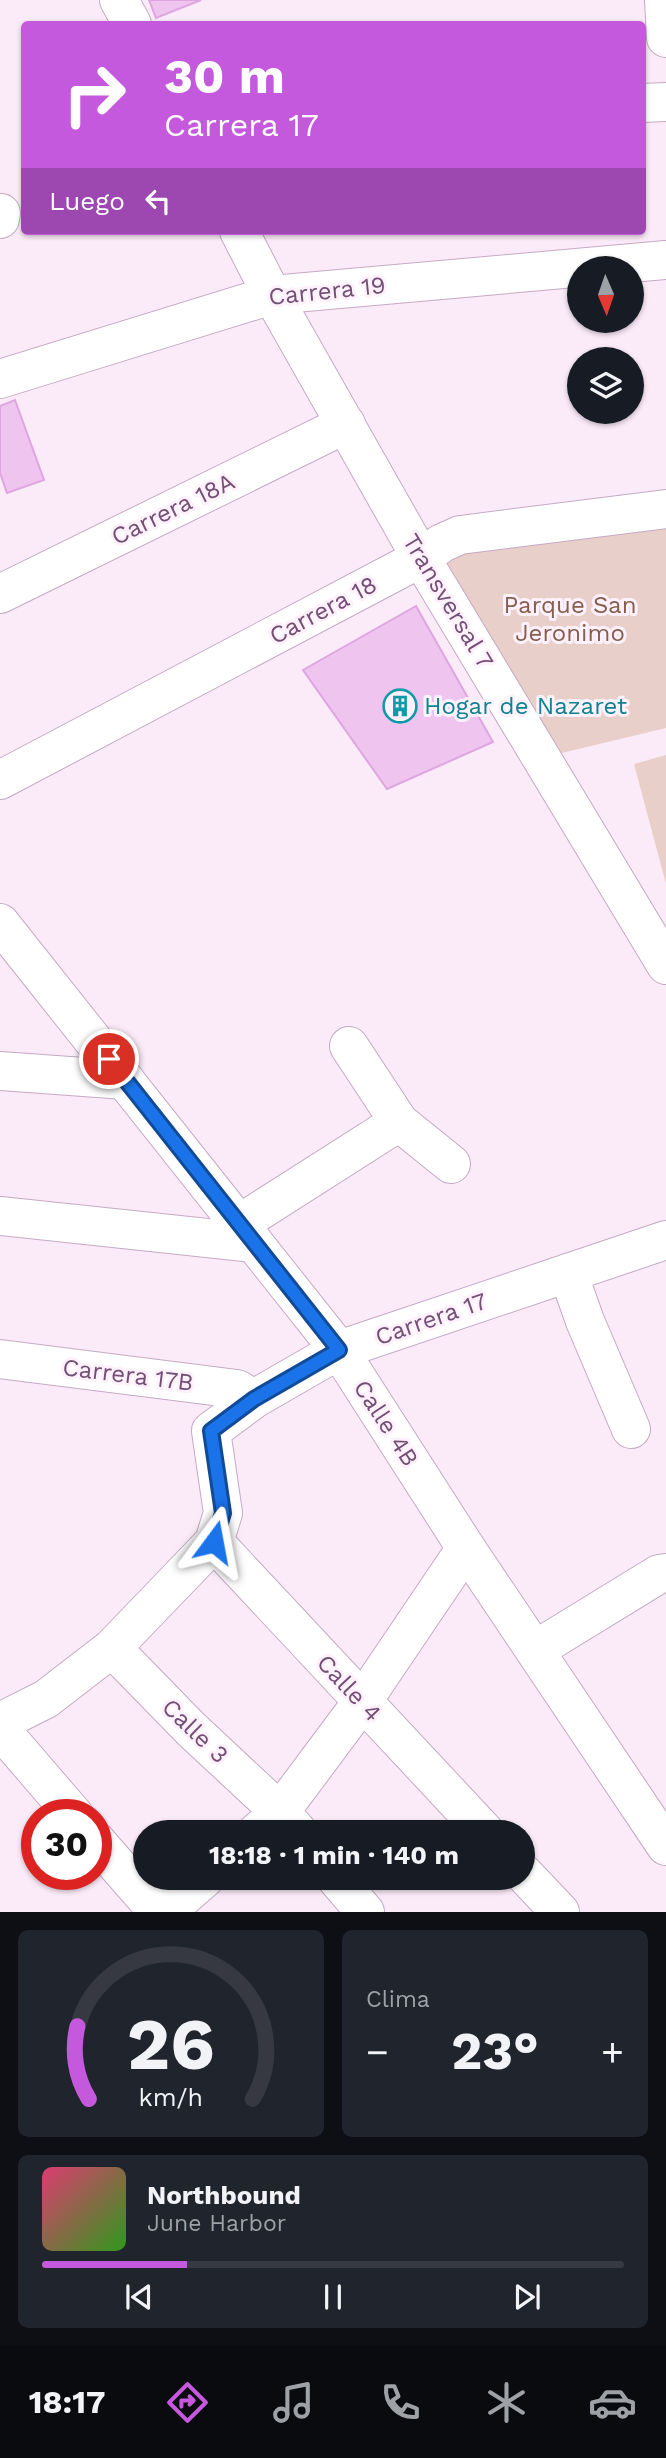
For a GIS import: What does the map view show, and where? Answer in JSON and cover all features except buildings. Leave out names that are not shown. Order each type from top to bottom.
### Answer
[{"type":"street","points":[[119,0],[130,21]]},
{"type":"street","points":[[664,0],[666,38]]},
{"type":"street","points":[[646,103],[666,102]]},
{"type":"street","points":[[0,219],[1,213]]},
{"type":"street","name":"Transversal 7","points":[[241,235],[272,295],[421,558],[666,965]]},
{"type":"street","name":"Carrera 19","points":[[0,379],[272,295],[666,260]]},
{"type":"street","name":"Carrera 18A","points":[[0,594],[346,424]]},
{"type":"street","name":"Carrera 18","points":[[0,780],[460,535],[666,509]]},
{"type":"street","name":"Calle 4B","points":[[4,933],[125,1080],[339,1350],[466,1548],[666,1846]]},
{"type":"street","points":[[349,1046],[398,1122],[450,1164]]},
{"type":"street","points":[[0,1071],[125,1080]]},
{"type":"street","points":[[0,1216],[246,1233],[398,1122]]},
{"type":"street","name":"Carrera 17","points":[[214,1542],[223,1513],[211,1431],[254,1399],[339,1350],[666,1240]]},
{"type":"street","points":[[568,1273],[585,1321],[631,1429]]},
{"type":"street","name":"Carrera 17B","points":[[0,1359],[237,1389],[254,1399]]},
{"type":"street","points":[[0,1722],[46,1699],[112,1648],[214,1542]]},
{"type":"street","name":"Calle 4","points":[[214,1542],[474,1820]]},
{"type":"street","points":[[281,1820],[466,1548]]},
{"type":"street","points":[[535,1650],[659,1574],[666,1573]]},
{"type":"street","name":"Calle 3","points":[[112,1648],[191,1729],[273,1820]]},
{"type":"street","points":[[0,1729],[60,1799]]},
{"type":"street","points":[[112,1859],[158,1912]]},
{"type":"street","points":[[535,1886],[560,1912]]},
{"type":"street","points":[[166,1912],[191,1890]]},
{"type":"street","points":[[346,1890],[365,1912]]},
{"type":"green space","name":"Parque San Jeronimo","points":[[666,510],[666,728],[541,758],[421,558]]},
{"type":"green space","points":[[666,755],[666,884],[634,764]]},
{"type":"place","name":"Hogar de Nazaret","points":[[400,706]]},
{"type":"route","points":[[109,1059],[339,1350],[254,1399],[211,1431],[223,1513],[214,1542]]}]
